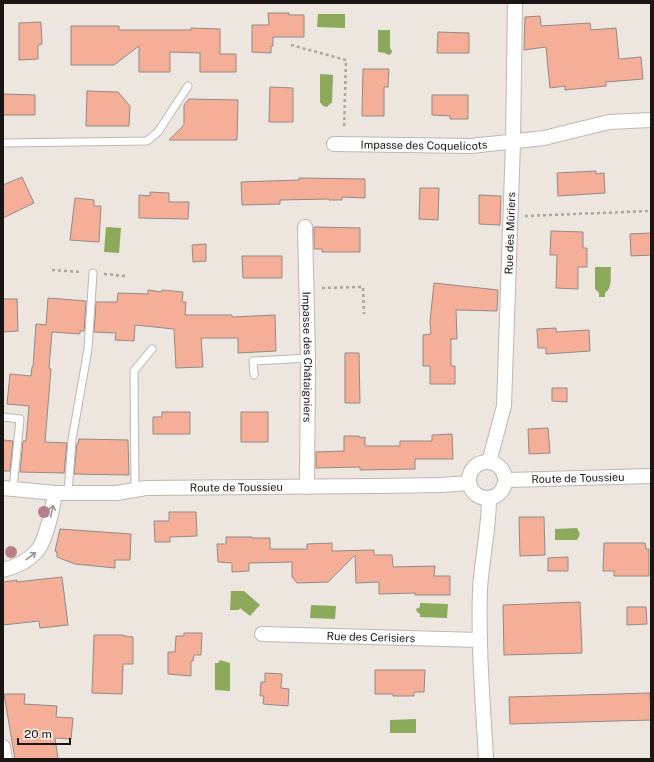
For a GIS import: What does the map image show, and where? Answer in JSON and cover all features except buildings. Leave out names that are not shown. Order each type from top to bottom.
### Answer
[{"type":"street","name":"Rue des Mûriers","points":[[489,462],[504,406],[513,142],[515,3]]},
{"type":"street","name":"Impasse des Coquelicots","points":[[339,144],[471,146],[544,138],[609,122],[651,120]]},
{"type":"street","name":"Impasse des Châtaigniers","points":[[305,227],[308,358],[307,487]]},
{"type":"street","points":[[489,462],[496,464],[500,468],[504,474],[505,480],[504,488],[498,494],[489,498],[477,494],[469,483],[471,474],[475,467],[482,463],[489,462]]},
{"type":"street","name":"Route de Toussieu","points":[[505,480],[651,476]]},
{"type":"street","name":"Route de Toussieu","points":[[8,489],[61,493],[117,493],[146,488],[307,487],[469,483]]},
{"type":"street","points":[[3,570],[17,566],[37,552],[61,493]]},
{"type":"street","points":[[486,759],[480,640],[480,588],[489,514],[489,498]]},
{"type":"street","name":"Rue des Cerisiers","points":[[262,634],[480,640]]},
{"type":"street","points":[[3,748],[5,759]]},
{"type":"lane","points":[[3,144],[147,141],[158,132],[188,86]]},
{"type":"lane","points":[[61,493],[88,349],[93,274]]},
{"type":"lane","points":[[135,490],[134,370],[152,349]]},
{"type":"lane","points":[[254,375],[253,361],[308,358]]},
{"type":"lane","points":[[3,417],[20,419],[8,489]]},
{"type":"path","points":[[291,45],[346,60],[339,144]]},
{"type":"path","points":[[510,216],[651,211]]},
{"type":"path","points":[[306,294],[323,288],[363,287],[364,314]]},
{"type":"shaded area","points":[[318,14],[345,14],[345,28],[317,27]]},
{"type":"shaded area","points":[[378,30],[390,30],[391,54],[388,55],[378,52]]},
{"type":"shaded area","points":[[320,74],[333,75],[332,103],[327,107],[320,103]]},
{"type":"shaded area","points":[[106,227],[121,228],[119,253],[104,252]]},
{"type":"shaded area","points":[[595,267],[611,267],[611,281],[608,291],[605,293],[605,297],[599,297],[599,293],[595,289]]},
{"type":"shaded area","points":[[577,528],[580,534],[577,540],[555,540],[555,529]]},
{"type":"shaded area","points":[[231,591],[244,591],[260,605],[250,616],[240,608],[239,610],[230,610]]},
{"type":"shaded area","points":[[420,603],[448,604],[447,618],[420,617],[420,614],[416,609],[420,607]]},
{"type":"shaded area","points":[[311,605],[336,606],[335,619],[310,618]]},
{"type":"shaded area","points":[[220,660],[230,663],[230,691],[215,690],[215,663],[218,663]]},
{"type":"shaded area","points":[[416,719],[416,733],[390,733],[390,720]]}]
